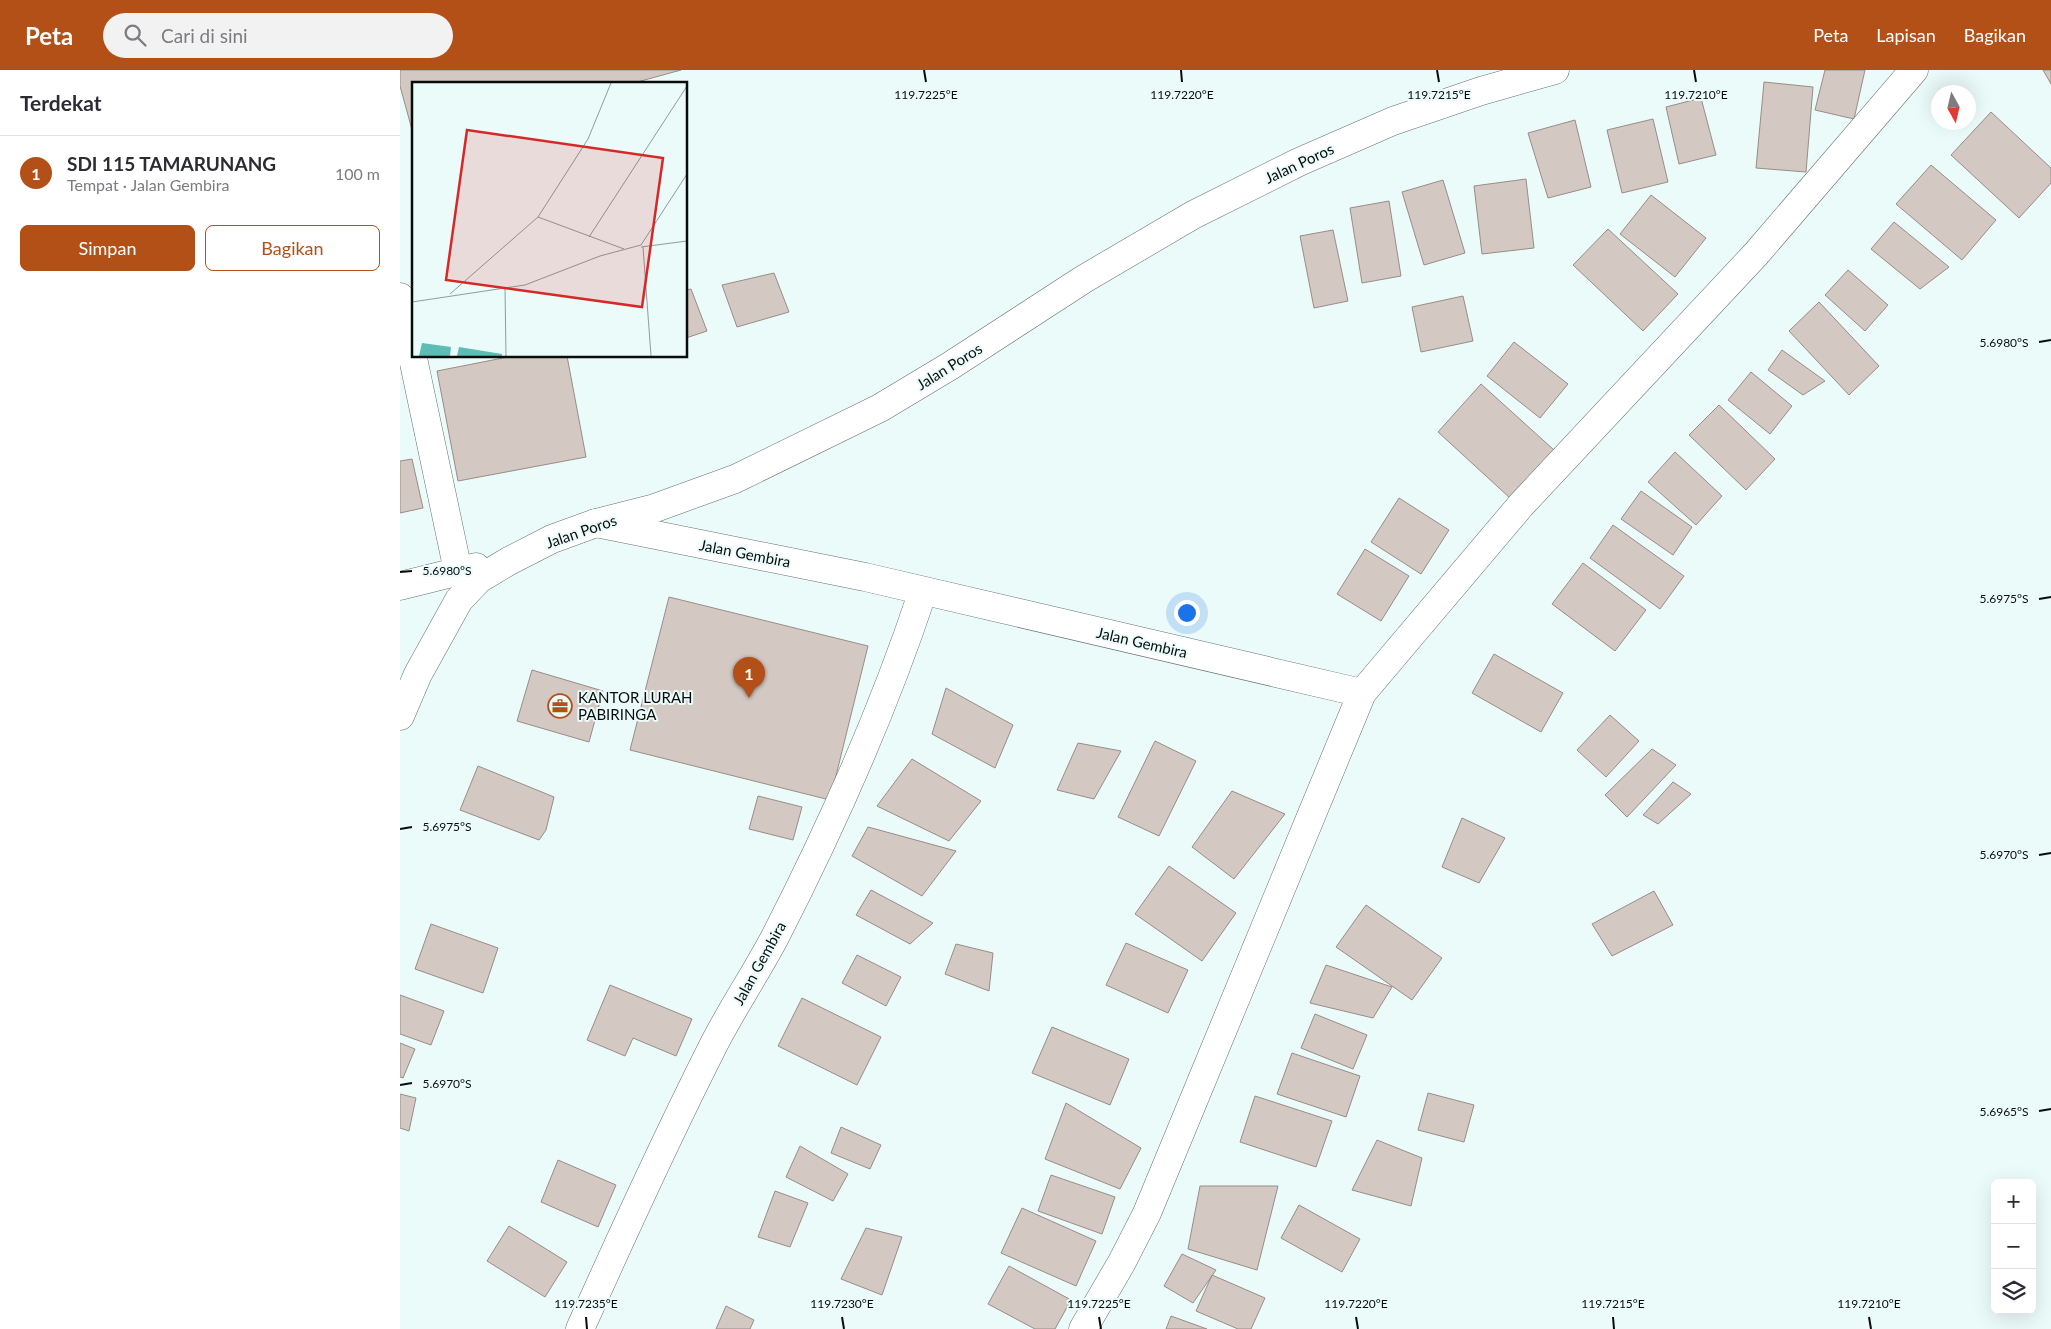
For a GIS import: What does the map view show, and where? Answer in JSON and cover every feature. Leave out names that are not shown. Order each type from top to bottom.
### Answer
[{"type":"street","name":"Jalan Poros","points":[[400,716],[418,674],[459,600],[479,579],[509,561],[552,539],[596,523],[655,508],[735,479],[880,408],[950,366],[1084,279],[1184,220],[1299,162],[1393,121],[1481,91],[1555,70]]},
{"type":"street","points":[[1083,1329],[1122,1262],[1147,1213],[1362,693],[1521,505],[1756,254],[1914,70]]},
{"type":"street","points":[[400,297],[412,353]]},
{"type":"street","points":[[413,358],[458,570]]},
{"type":"street","name":"Jalan Gembira","points":[[596,523],[923,591],[1362,693]]},
{"type":"street","points":[[400,586],[458,570],[509,561]]},
{"type":"street","name":"Jalan Gembira","points":[[580,1329],[614,1251],[715,1042],[774,938],[830,826],[870,732],[923,591]]},
{"type":"building","points":[[400,70],[681,70],[637,82],[412,82],[412,130],[400,86]]},
{"type":"building","points":[[1825,70],[1865,70],[1854,119],[1815,110]]},
{"type":"building","points":[[2043,70],[2051,70],[2051,84]]},
{"type":"building","points":[[1764,82],[1813,87],[1806,172],[1756,168]]},
{"type":"building","points":[[1701,98],[1716,155],[1679,164],[1666,107]]},
{"type":"building","points":[[1991,112],[2051,168],[2051,183],[2019,218],[1951,155]]},
{"type":"building","points":[[1653,119],[1668,182],[1622,193],[1607,130]]},
{"type":"building","points":[[1575,120],[1591,187],[1548,198],[1528,133]]},
{"type":"building","points":[[1931,165],[1996,220],[1962,260],[1896,204]]},
{"type":"building","points":[[1526,179],[1534,248],[1482,254],[1474,186]]},
{"type":"building","points":[[1443,180],[1465,253],[1424,265],[1402,192]]},
{"type":"building","points":[[1651,195],[1706,238],[1675,277],[1620,234]]},
{"type":"building","points":[[1389,201],[1401,276],[1362,283],[1350,208]]},
{"type":"building","points":[[1894,222],[1949,267],[1920,289],[1871,249]]},
{"type":"building","points":[[1608,229],[1678,294],[1643,331],[1573,265]]},
{"type":"building","points":[[1333,230],[1348,301],[1314,308],[1300,236]]},
{"type":"building","points":[[1848,270],[1888,305],[1865,331],[1825,295]]},
{"type":"building","points":[[774,273],[789,312],[737,327],[722,285]]},
{"type":"building","points":[[691,289],[707,331],[688,337],[688,290]]},
{"type":"building","points":[[1463,296],[1473,341],[1421,352],[1412,307]]},
{"type":"building","points":[[1819,302],[1879,366],[1849,395],[1789,331]]},
{"type":"building","points":[[1514,342],[1568,384],[1540,418],[1487,376]]},
{"type":"building","points":[[1782,350],[1825,381],[1803,395],[1768,370]]},
{"type":"building","points":[[503,358],[567,358],[586,457],[458,481],[437,371]]},
{"type":"building","points":[[1751,372],[1792,406],[1770,434],[1728,400]]},
{"type":"building","points":[[1481,384],[1554,450],[1510,498],[1438,432]]},
{"type":"building","points":[[1719,405],[1775,459],[1746,490],[1689,435]]},
{"type":"building","points":[[1675,452],[1722,496],[1696,525],[1648,482]]},
{"type":"building","points":[[412,459],[423,508],[400,513],[400,461]]},
{"type":"building","points":[[1641,491],[1692,527],[1673,555],[1621,519]]},
{"type":"building","points":[[1399,498],[1449,530],[1421,574],[1371,542]]},
{"type":"building","points":[[1613,525],[1684,576],[1660,609],[1590,558]]},
{"type":"building","points":[[1365,549],[1409,576],[1381,621],[1337,594]]},
{"type":"building","points":[[1583,563],[1646,610],[1615,651],[1552,604]]},
{"type":"building","points":[[669,597],[868,646],[830,800],[630,750]]},
{"type":"building","points":[[1494,654],[1563,693],[1541,732],[1472,693]]},
{"type":"building","name":"KANTOR LURAH PABIRINGA","points":[[532,670],[603,691],[589,742],[517,721]]},
{"type":"building","points":[[946,688],[1013,725],[995,768],[932,734]]},
{"type":"building","points":[[1610,715],[1639,741],[1606,777],[1577,750]]},
{"type":"building","points":[[1155,741],[1196,761],[1159,836],[1118,817]]},
{"type":"building","points":[[1078,743],[1121,751],[1094,799],[1057,790]]},
{"type":"building","points":[[1652,749],[1676,765],[1627,817],[1605,795]]},
{"type":"building","points":[[912,759],[981,801],[949,841],[877,806]]},
{"type":"building","points":[[478,766],[554,797],[546,830],[539,840],[460,810]]},
{"type":"building","points":[[1673,782],[1691,794],[1658,824],[1643,815]]},
{"type":"building","points":[[1232,791],[1285,814],[1234,879],[1192,847]]},
{"type":"building","points":[[758,796],[802,807],[793,840],[749,829]]},
{"type":"building","points":[[1462,818],[1505,838],[1479,883],[1442,867]]},
{"type":"building","points":[[868,827],[956,851],[922,896],[852,856]]},
{"type":"building","points":[[1169,866],[1236,913],[1202,961],[1135,914]]},
{"type":"building","points":[[871,890],[933,923],[910,944],[856,915]]},
{"type":"building","points":[[1654,891],[1673,925],[1612,956],[1592,924]]},
{"type":"building","points":[[1366,905],[1442,958],[1412,1000],[1336,947]]},
{"type":"building","points":[[431,924],[498,948],[483,993],[415,969]]},
{"type":"building","points":[[1126,943],[1188,970],[1168,1013],[1106,985]]},
{"type":"building","points":[[956,944],[993,953],[989,991],[945,974]]},
{"type":"building","points":[[857,955],[901,977],[886,1006],[842,983]]},
{"type":"building","points":[[1326,965],[1392,987],[1373,1018],[1310,1003]]},
{"type":"building","points":[[610,985],[692,1019],[676,1056],[633,1038],[625,1056],[587,1040]]},
{"type":"building","points":[[400,995],[444,1011],[431,1045],[400,1034]]},
{"type":"building","points":[[802,998],[881,1037],[857,1085],[778,1046]]},
{"type":"building","points":[[1315,1014],[1367,1035],[1353,1069],[1301,1048]]},
{"type":"building","points":[[1052,1027],[1129,1059],[1110,1105],[1032,1073]]},
{"type":"building","points":[[400,1043],[415,1049],[403,1078],[400,1077]]},
{"type":"building","points":[[1292,1053],[1360,1076],[1346,1117],[1277,1094]]},
{"type":"building","points":[[1428,1093],[1474,1105],[1464,1142],[1418,1130]]},
{"type":"building","points":[[400,1094],[416,1098],[409,1131],[400,1128]]},
{"type":"building","points":[[1255,1096],[1332,1121],[1316,1167],[1240,1142]]},
{"type":"building","points":[[1066,1103],[1141,1148],[1120,1189],[1045,1159]]},
{"type":"building","points":[[841,1127],[881,1145],[870,1169],[831,1153]]},
{"type":"building","points":[[1377,1140],[1422,1158],[1411,1206],[1352,1190]]},
{"type":"building","points":[[800,1146],[848,1174],[833,1201],[786,1177]]},
{"type":"building","points":[[558,1160],[616,1185],[598,1227],[541,1202]]},
{"type":"building","points":[[1051,1175],[1115,1197],[1102,1234],[1038,1211]]},
{"type":"building","points":[[1200,1186],[1278,1186],[1257,1270],[1188,1249]]},
{"type":"building","points":[[775,1191],[808,1203],[790,1247],[758,1237]]},
{"type":"building","points":[[1299,1205],[1360,1239],[1342,1272],[1281,1238]]},
{"type":"building","points":[[1022,1208],[1096,1241],[1076,1286],[1001,1253]]},
{"type":"building","points":[[509,1226],[567,1262],[545,1297],[487,1261]]},
{"type":"building","points":[[866,1228],[902,1237],[882,1295],[841,1279]]},
{"type":"building","points":[[1182,1254],[1216,1270],[1193,1303],[1164,1286]]},
{"type":"building","points":[[1009,1266],[1071,1300],[1055,1329],[1035,1329],[988,1304]]},
{"type":"building","points":[[1212,1275],[1265,1298],[1251,1329],[1238,1329],[1196,1311]]},
{"type":"building","points":[[726,1306],[754,1320],[750,1329],[716,1329]]},
{"type":"building","points":[[1171,1316],[1207,1329],[1166,1329]]},
{"type":"place","name":"SDI 115 TAMARUNANG","points":[[749,698]]},
{"type":"place","name":"KANTOR LURAH PABIRINGA","points":[[560,706]]}]
